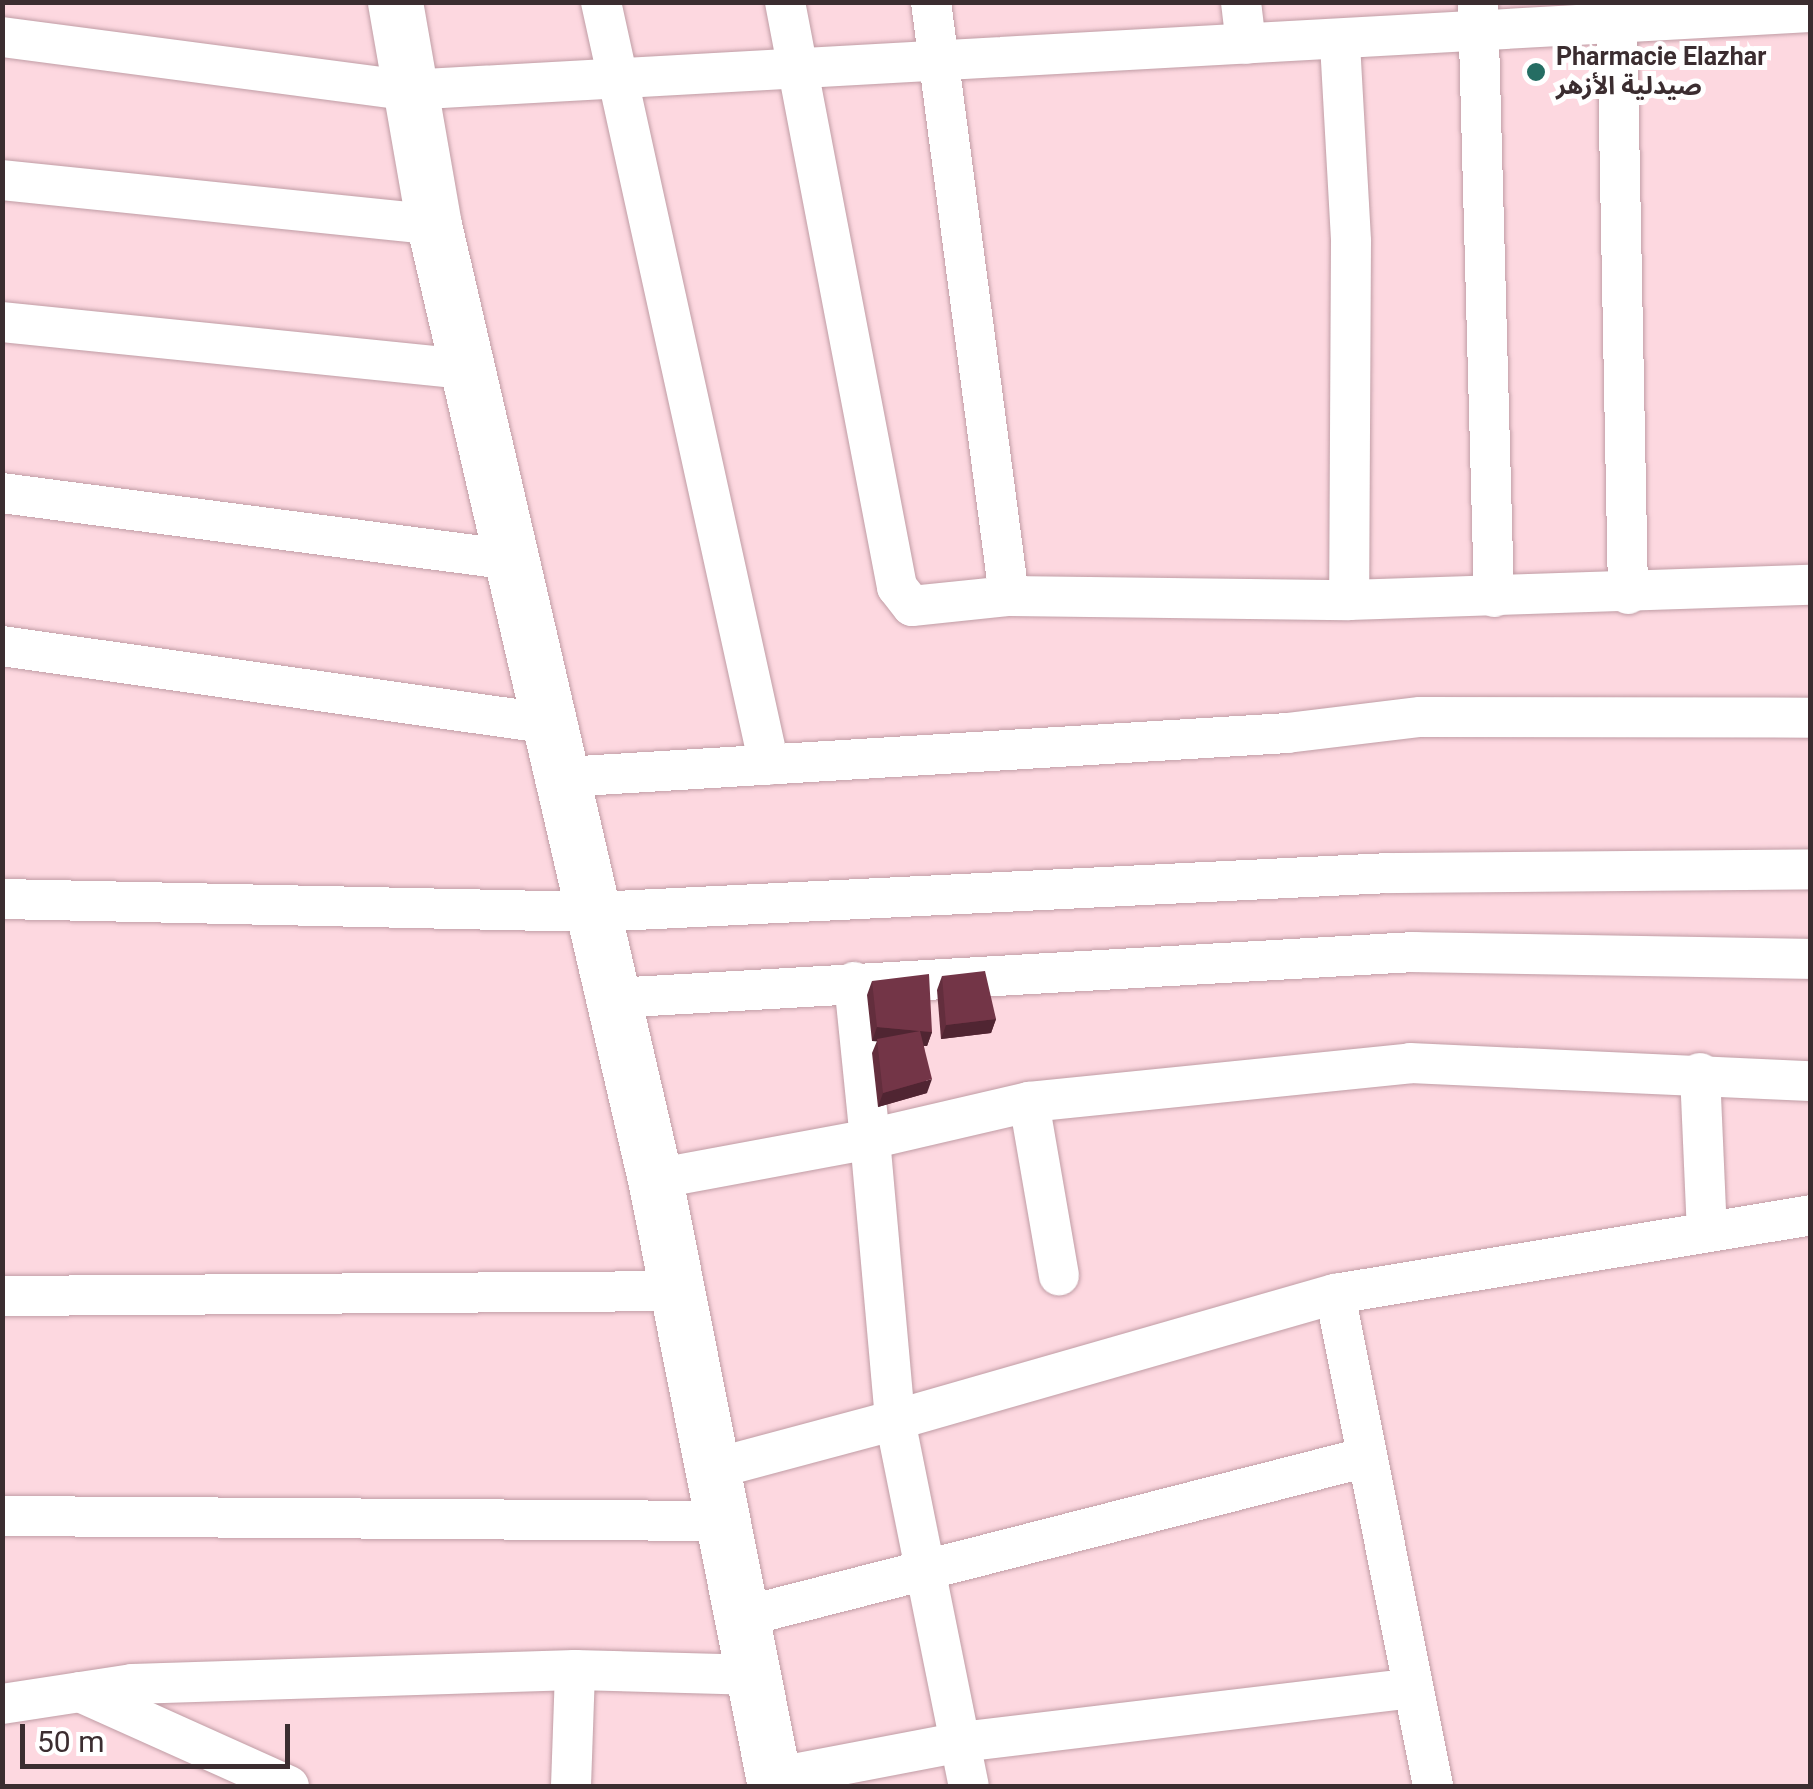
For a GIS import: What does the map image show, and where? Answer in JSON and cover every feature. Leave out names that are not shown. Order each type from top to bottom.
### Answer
[{"type":"street","points":[[395,2],[407,90],[434,225],[655,1179],[738,1618],[774,1782],[961,1742],[1413,1688]]},
{"type":"street","points":[[601,2],[613,78],[769,765]]},
{"type":"street","points":[[785,2],[793,66],[902,598],[912,606],[1009,596],[1349,600],[1628,594],[1810,585]]},
{"type":"street","points":[[931,2],[936,64],[1009,596]]},
{"type":"street","points":[[1241,2],[1246,44]]},
{"type":"street","points":[[2,36],[407,90],[793,66],[936,64],[1246,44],[1340,42],[1480,15],[1617,20],[1714,10],[1810,12]]},
{"type":"street","points":[[1480,15],[1494,597]]},
{"type":"street","points":[[1617,20],[1628,594]]},
{"type":"street","points":[[1340,42],[1352,242],[1349,600]]},
{"type":"street","points":[[2,180],[434,225]]},
{"type":"street","points":[[2,322],[468,369]]},
{"type":"street","points":[[2,493],[512,560]]},
{"type":"street","points":[[2,646],[551,724]]},
{"type":"street","points":[[564,777],[1287,733],[1420,716],[1810,718]]},
{"type":"street","points":[[2,898],[595,912],[1390,872],[1810,870]]},
{"type":"street","points":[[614,998],[1415,952],[1810,959]]},
{"type":"street","points":[[854,982],[896,1420],[969,1786]]},
{"type":"street","points":[[655,1179],[870,1138],[1029,1102],[1410,1063],[1700,1073],[1810,1081]]},
{"type":"street","points":[[1700,1073],[1707,1232]]},
{"type":"street","points":[[1029,1102],[1059,1275]]},
{"type":"street","points":[[2,1516],[714,1495],[896,1420],[1335,1294],[1810,1215]]},
{"type":"street","points":[[2,1296],[678,1291]]},
{"type":"street","points":[[1335,1294],[1433,1786]]},
{"type":"street","points":[[738,1618],[927,1574],[1367,1457]]},
{"type":"street","points":[[4,1708],[132,1684],[575,1670],[750,1674]]},
{"type":"street","points":[[571,1786],[575,1670]]},
{"type":"street","points":[[80,1692],[288,1786]]},
{"type":"building","points":[[985,971],[996,1019],[946,1025],[942,976]]},
{"type":"building","points":[[929,974],[932,1032],[877,1027],[872,981]]},
{"type":"building","points":[[920,1031],[932,1079],[883,1093],[877,1039]]},
{"type":"place","name":"Pharmacie Elazhar صيدلية الأزهر","points":[[1536,72]]}]
